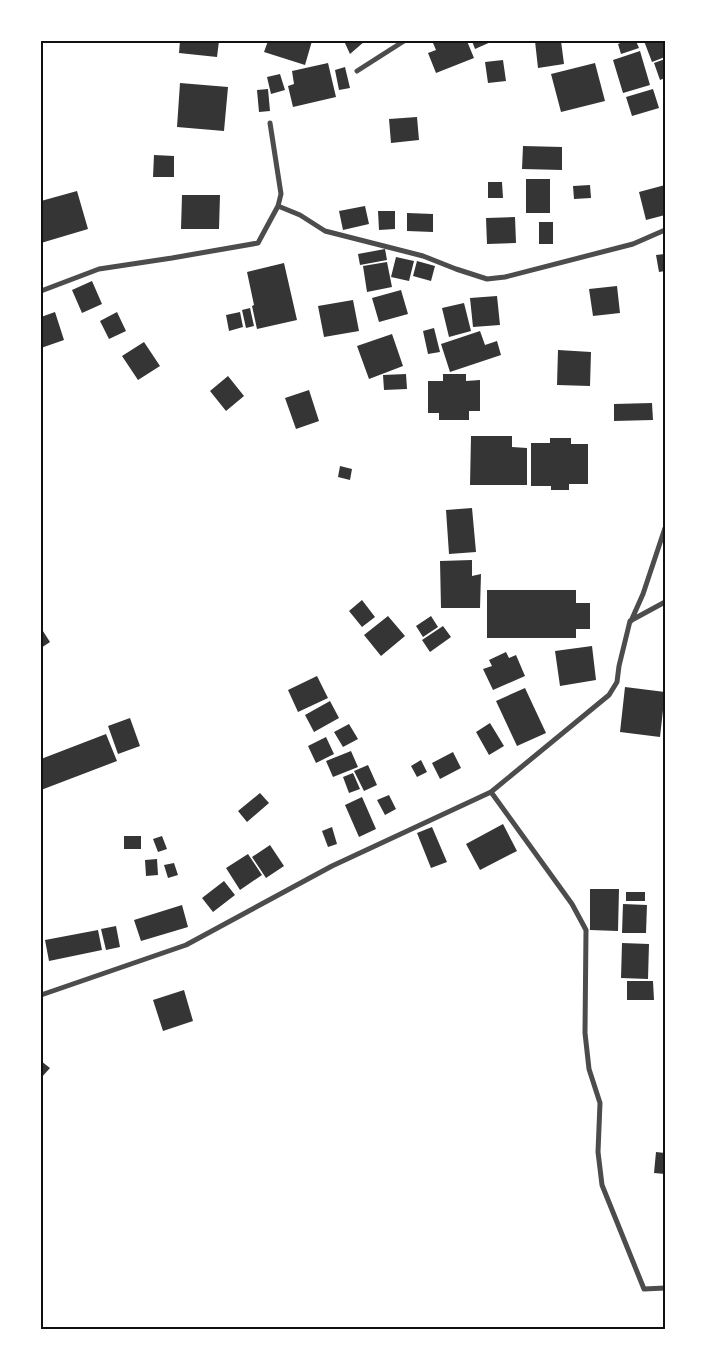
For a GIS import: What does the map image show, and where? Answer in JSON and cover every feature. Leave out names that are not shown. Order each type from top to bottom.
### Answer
[{"type":"street","points":[[357,71],[404,41]]},
{"type":"street","points":[[41,291],[99,269],[258,243],[278,206],[281,194],[270,123]]},
{"type":"street","points":[[278,206],[300,214],[325,231],[423,256],[487,279],[505,277],[632,244],[665,230]]},
{"type":"street","points":[[41,995],[186,945],[332,866],[491,792],[609,695],[617,682],[630,621],[643,594],[665,528]]},
{"type":"street","points":[[630,621],[665,602]]},
{"type":"street","points":[[491,792],[563,892],[586,930],[585,1033],[589,1070],[600,1103],[598,1152],[602,1185],[644,1289],[665,1288]]},
{"type":"building","points":[[180,41],[219,41],[217,57],[179,53]]},
{"type":"building","points":[[268,41],[312,41],[305,65],[264,52]]},
{"type":"building","points":[[344,41],[365,41],[350,54]]},
{"type":"building","points":[[438,41],[467,41],[474,58],[436,73],[428,53],[436,50],[433,43]]},
{"type":"building","points":[[472,41],[493,41],[475,49]]},
{"type":"building","points":[[535,41],[561,41],[564,64],[538,68]]},
{"type":"building","points":[[625,41],[636,41],[639,48],[621,54],[618,44]]},
{"type":"building","points":[[644,41],[665,41],[665,57],[652,62]]},
{"type":"building","points":[[640,51],[650,85],[623,93],[613,60]]},
{"type":"building","points":[[665,59],[665,78],[660,80],[654,63]]},
{"type":"building","points":[[503,60],[506,81],[488,83],[485,62]]},
{"type":"building","points":[[328,63],[336,97],[293,107],[288,86],[294,84],[292,71]]},
{"type":"building","points":[[595,63],[605,101],[561,112],[551,74]]},
{"type":"building","points":[[345,67],[350,88],[339,90],[335,70]]},
{"type":"building","points":[[280,74],[285,90],[271,94],[267,77]]},
{"type":"building","points":[[180,83],[228,87],[224,131],[177,127]]},
{"type":"building","points":[[268,89],[270,111],[259,112],[257,90]]},
{"type":"building","points":[[653,89],[659,108],[632,116],[626,97]]},
{"type":"building","points":[[417,117],[419,140],[391,143],[389,119]]},
{"type":"building","points":[[523,146],[562,147],[562,170],[522,169]]},
{"type":"building","points":[[154,155],[174,156],[174,177],[153,177]]},
{"type":"building","points":[[526,179],[550,179],[550,213],[526,213]]},
{"type":"building","points":[[488,182],[502,182],[503,198],[488,198]]},
{"type":"building","points":[[590,185],[591,198],[574,199],[573,186]]},
{"type":"building","points":[[665,185],[665,215],[646,220],[639,192]]},
{"type":"building","points":[[77,191],[88,229],[41,243],[41,201]]},
{"type":"building","points":[[182,195],[220,195],[219,229],[181,229]]},
{"type":"building","points":[[365,206],[369,224],[343,230],[339,211]]},
{"type":"building","points":[[378,211],[395,211],[395,229],[379,230]]},
{"type":"building","points":[[407,213],[433,214],[433,232],[407,231]]},
{"type":"building","points":[[515,217],[516,243],[487,244],[486,218]]},
{"type":"building","points":[[539,222],[553,222],[553,244],[539,244]]},
{"type":"building","points":[[385,249],[387,260],[360,265],[358,254]]},
{"type":"building","points":[[665,254],[665,271],[659,272],[656,255]]},
{"type":"building","points":[[396,257],[414,261],[409,281],[391,277]]},
{"type":"building","points":[[417,261],[435,266],[431,281],[413,276]]},
{"type":"building","points":[[387,262],[392,287],[367,292],[363,266]]},
{"type":"building","points":[[284,263],[297,320],[257,329],[247,272]]},
{"type":"building","points":[[92,281],[102,304],[82,313],[72,290]]},
{"type":"building","points":[[617,286],[620,313],[593,316],[589,289]]},
{"type":"building","points":[[401,290],[408,314],[379,322],[372,298]]},
{"type":"building","points":[[497,296],[500,325],[473,327],[470,298]]},
{"type":"building","points":[[353,300],[359,331],[324,337],[318,306]]},
{"type":"building","points":[[464,303],[471,331],[449,337],[442,308]]},
{"type":"building","points":[[250,308],[254,326],[246,328],[242,310]]},
{"type":"building","points":[[55,312],[64,340],[41,348],[41,317]]},
{"type":"building","points":[[117,312],[126,331],[109,339],[100,321]]},
{"type":"building","points":[[240,312],[243,327],[229,331],[226,315]]},
{"type":"building","points":[[434,328],[440,352],[428,354],[423,331]]},
{"type":"building","points":[[480,331],[485,345],[497,341],[501,355],[450,372],[441,344]]},
{"type":"building","points":[[392,334],[403,366],[369,379],[357,346]]},
{"type":"building","points":[[144,342],[160,366],[138,380],[122,356]]},
{"type":"building","points":[[558,350],[591,352],[590,386],[557,385]]},
{"type":"building","points":[[406,374],[407,389],[384,390],[383,375]]},
{"type":"building","points":[[443,374],[466,374],[466,381],[480,380],[480,411],[469,411],[469,420],[439,420],[439,413],[428,413],[428,381],[443,381]]},
{"type":"building","points":[[228,376],[244,396],[226,411],[210,391]]},
{"type":"building","points":[[309,390],[319,421],[296,429],[285,398]]},
{"type":"building","points":[[652,403],[653,420],[614,421],[614,404]]},
{"type":"building","points":[[471,436],[512,436],[512,447],[527,448],[527,485],[470,485]]},
{"type":"building","points":[[550,438],[571,438],[571,444],[588,444],[588,484],[569,484],[569,490],[551,490],[551,486],[531,486],[531,443],[550,443]]},
{"type":"building","points":[[340,466],[352,469],[350,480],[338,477]]},
{"type":"building","points":[[472,508],[476,552],[449,554],[446,510]]},
{"type":"building","points":[[472,560],[472,576],[481,574],[480,608],[441,608],[440,561]]},
{"type":"building","points":[[487,590],[576,590],[576,603],[590,603],[590,629],[576,629],[576,638],[487,638]]},
{"type":"building","points":[[362,600],[375,617],[362,627],[349,611]]},
{"type":"building","points":[[388,616],[405,636],[381,656],[364,635]]},
{"type":"building","points":[[431,616],[438,627],[423,637],[416,626]]},
{"type":"building","points":[[443,626],[451,637],[430,652],[422,640]]},
{"type":"building","points":[[41,628],[50,642],[41,648]]},
{"type":"building","points":[[592,646],[596,680],[560,686],[555,651]]},
{"type":"building","points":[[506,652],[509,658],[516,655],[525,676],[493,690],[483,669],[492,666],[489,660]]},
{"type":"building","points":[[317,676],[328,698],[298,712],[288,690]]},
{"type":"building","points":[[625,687],[665,692],[660,737],[620,732]]},
{"type":"building","points":[[525,688],[546,733],[517,746],[496,701]]},
{"type":"building","points":[[330,701],[339,718],[314,732],[305,715]]},
{"type":"building","points":[[130,718],[140,746],[118,754],[108,726]]},
{"type":"building","points":[[490,723],[504,746],[489,755],[476,732]]},
{"type":"building","points":[[349,724],[358,739],[343,747],[334,732]]},
{"type":"building","points":[[106,734],[117,761],[41,790],[41,759]]},
{"type":"building","points":[[326,737],[334,754],[316,763],[308,746]]},
{"type":"building","points":[[351,751],[358,767],[333,777],[326,761]]},
{"type":"building","points":[[453,752],[461,768],[440,779],[432,763]]},
{"type":"building","points":[[421,760],[427,772],[417,777],[411,766]]},
{"type":"building","points":[[368,765],[377,785],[364,791],[354,771]]},
{"type":"building","points":[[353,773],[360,789],[349,793],[343,777]]},
{"type":"building","points":[[260,793],[269,803],[247,822],[238,811]]},
{"type":"building","points":[[389,795],[396,809],[385,815],[377,800]]},
{"type":"building","points":[[362,797],[376,829],[359,837],[345,805]]},
{"type":"building","points":[[503,824],[517,851],[480,870],[466,844]]},
{"type":"building","points":[[332,827],[337,844],[328,847],[322,831]]},
{"type":"building","points":[[432,827],[447,862],[431,868],[417,833]]},
{"type":"building","points":[[124,836],[141,836],[141,849],[124,849]]},
{"type":"building","points":[[162,836],[167,849],[158,852],[153,839]]},
{"type":"building","points":[[270,845],[284,866],[266,878],[252,857]]},
{"type":"building","points":[[248,854],[262,875],[240,890],[226,868]]},
{"type":"building","points":[[157,859],[158,875],[146,876],[145,860]]},
{"type":"building","points":[[174,863],[178,875],[168,878],[164,865]]},
{"type":"building","points":[[224,881],[235,895],[213,912],[202,898]]},
{"type":"building","points":[[590,889],[619,889],[618,931],[590,930]]},
{"type":"building","points":[[626,892],[645,892],[645,901],[626,901]]},
{"type":"building","points":[[623,904],[647,905],[646,933],[622,933]]},
{"type":"building","points":[[182,905],[188,927],[141,941],[134,920]]},
{"type":"building","points":[[116,926],[120,947],[106,950],[101,929]]},
{"type":"building","points":[[98,930],[102,950],[49,961],[45,940]]},
{"type":"building","points":[[622,943],[649,944],[648,979],[621,978]]},
{"type":"building","points":[[627,981],[653,981],[654,1000],[627,1000]]},
{"type":"building","points":[[184,990],[193,1021],[163,1031],[153,1000]]},
{"type":"building","points":[[41,1061],[50,1068],[41,1078]]},
{"type":"building","points":[[656,1152],[665,1153],[665,1174],[654,1173]]}]
